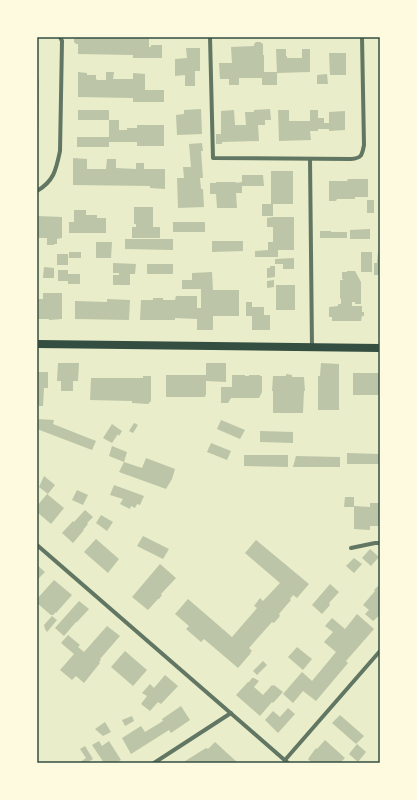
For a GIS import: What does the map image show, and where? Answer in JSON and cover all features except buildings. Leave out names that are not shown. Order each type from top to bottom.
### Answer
[{"type":"main road","points":[[37,344],[380,348]]},
{"type":"street","points":[[37,192],[45,187],[53,177],[60,151],[62,41],[60,37]]},
{"type":"street","points":[[210,37],[213,158],[310,159],[357,159],[362,154],[364,145],[362,37]]},
{"type":"street","points":[[310,159],[312,347]]},
{"type":"street","points":[[351,548],[380,543]]},
{"type":"street","points":[[37,545],[287,762],[380,651]]},
{"type":"street","points":[[154,763],[231,714]]}]
